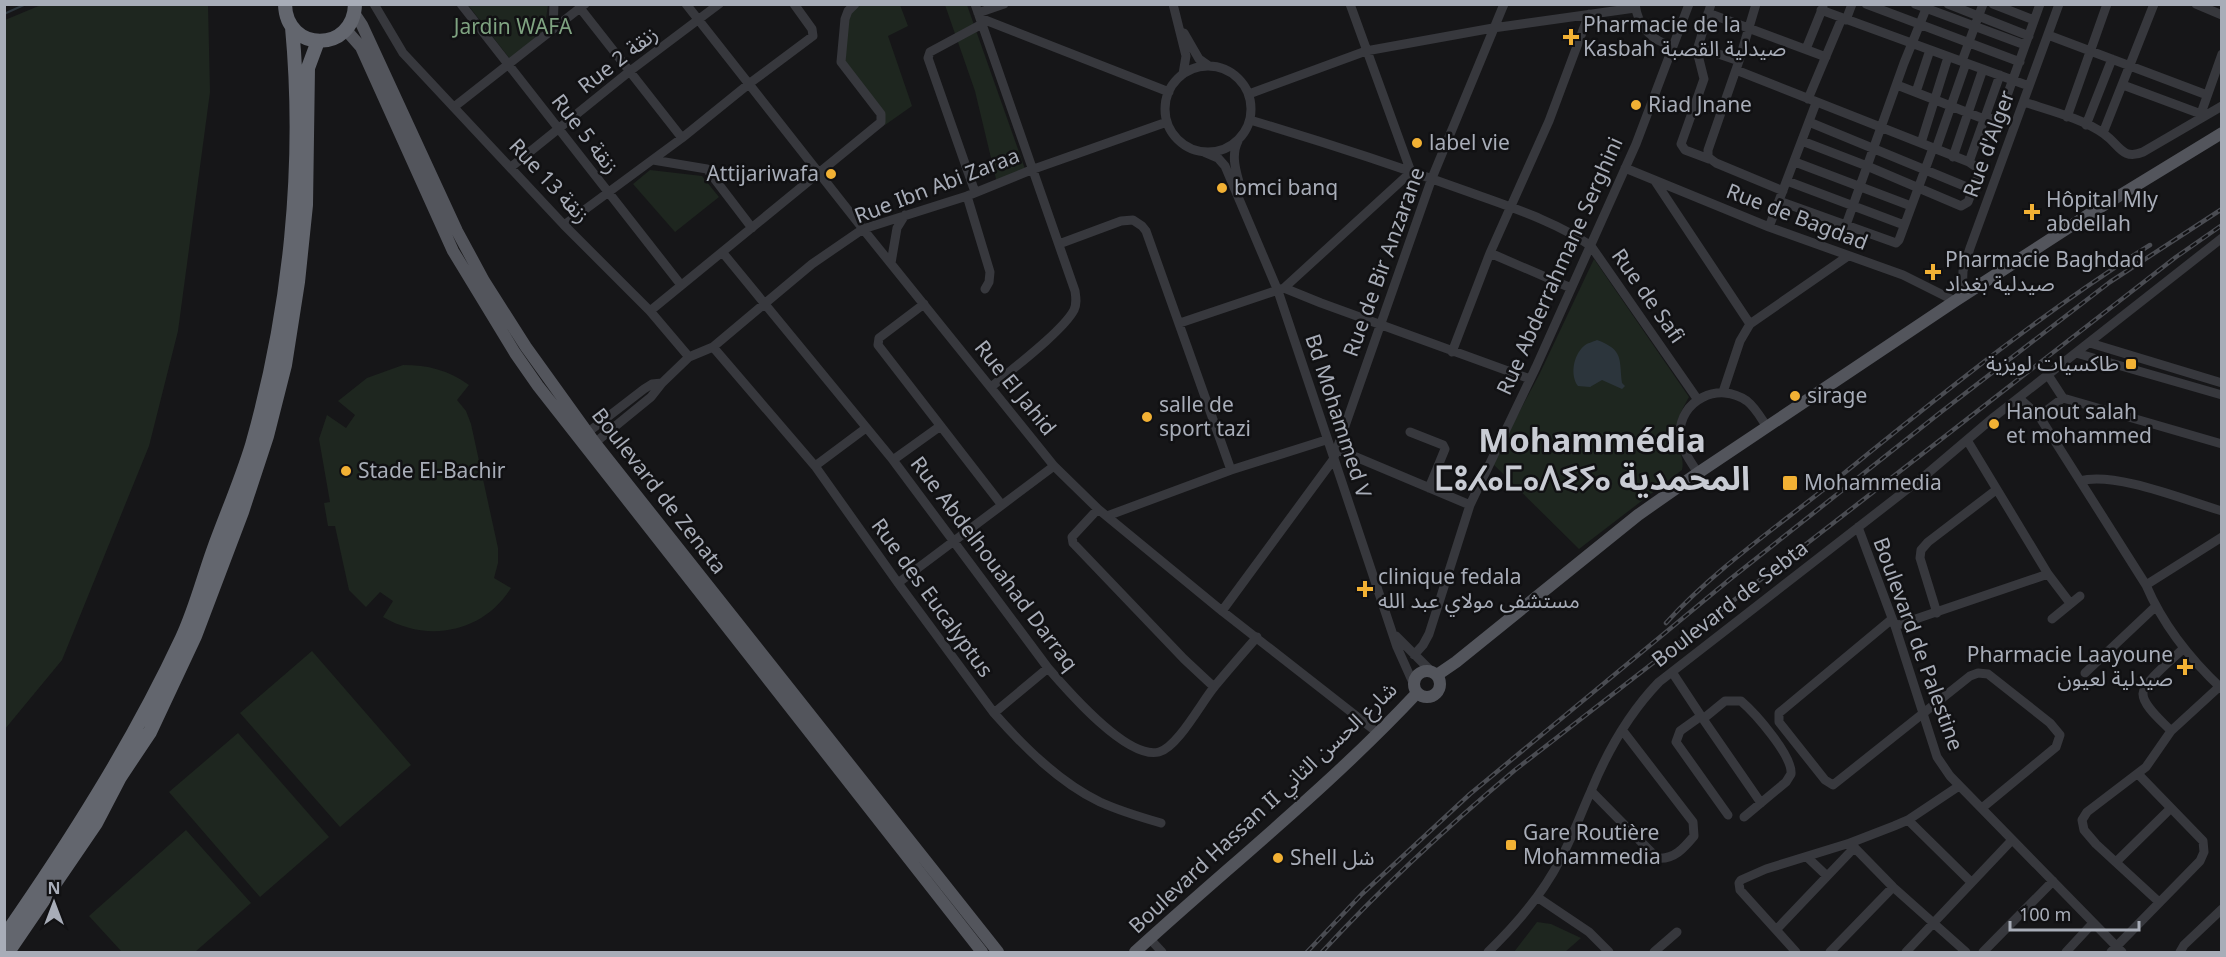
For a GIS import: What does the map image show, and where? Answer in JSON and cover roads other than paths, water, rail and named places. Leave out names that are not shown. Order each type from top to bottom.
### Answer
[{"type":"highway","points":[[4,937],[195,636],[231,525],[267,436],[280,353],[294,190],[295,61],[292,27],[286,14],[285,4]]},
{"type":"highway","points":[[292,27],[308,39],[318,41],[338,36],[346,30],[355,9]]},
{"type":"highway","points":[[280,353],[298,282],[306,206],[308,68],[318,41]]},
{"type":"highway","points":[[8,952],[96,823],[120,777],[150,732],[172,673]]},
{"type":"main road","name":"Boulevard de Zenata","points":[[355,9],[457,231],[563,410]]},
{"type":"main road","name":"Boulevard de Zenata","points":[[346,30],[361,47],[453,251],[515,353],[563,410],[907,847],[998,952]]},
{"type":"main road","points":[[1434,673],[1441,683],[1438,692],[1425,697],[1416,689],[1419,674],[1434,673],[1456,662],[1638,515],[1958,299],[2091,213],[2222,133]]},
{"type":"main road","name":"Boulevard Hassan II شارع الحسن الثاني","points":[[1135,952],[1241,860],[1378,733],[1416,689]]},
{"type":"main road","name":"Boulevard de Zenata","points":[[907,847],[982,952]]},
{"type":"street","name":"Rue 13 زنقة","points":[[374,4],[403,52],[564,225],[650,311],[689,357]]},
{"type":"street","name":"Rue 5 زنقة","points":[[461,4],[681,285]]},
{"type":"street","points":[[553,29],[554,4]]},
{"type":"street","name":"Rue El Jahid","points":[[686,4],[863,230],[1054,466],[1098,509],[1222,611],[1378,733]]},
{"type":"street","name":"Rue 2 زنقة","points":[[511,167],[630,71],[719,4]]},
{"type":"street","points":[[564,225],[682,138],[813,36],[812,29],[794,4]]},
{"type":"street","points":[[650,311],[881,122],[881,114],[841,62],[845,19],[848,11],[855,4]]},
{"type":"street","points":[[985,289],[990,273],[971,194],[928,58],[932,50],[979,15],[1004,4]]},
{"type":"street","points":[[1173,4],[1187,62],[1183,74],[1169,92],[1165,107],[1167,122],[1181,143],[1192,149],[1204,152],[1228,148],[1246,131],[1250,120],[1249,94],[1237,77],[1209,66],[1199,59],[1179,22]]},
{"type":"street","points":[[1180,323],[1281,289],[1411,172],[1350,4]]},
{"type":"street","name":"Rue de Bir Anzarane","points":[[1222,611],[1333,460],[1432,178],[1504,4]]},
{"type":"street","name":"Rue Abderrahmane Serghini","points":[[1414,655],[1429,634],[1470,505],[1591,246],[1625,168],[1689,4]]},
{"type":"street","points":[[1709,159],[1707,154],[1755,4]]},
{"type":"street","points":[[1769,227],[1809,122],[1812,101],[1826,57],[1852,4]]},
{"type":"street","points":[[1866,4],[2020,62]]},
{"type":"street","points":[[1916,4],[1975,27],[2027,41]]},
{"type":"street","points":[[1948,4],[1979,16],[2027,41]]},
{"type":"street","points":[[1779,201],[1896,243],[1935,149],[1983,4]]},
{"type":"street","points":[[1993,4],[2034,20]]},
{"type":"street","points":[[1897,85],[1984,118],[1995,120],[2001,117],[2040,4]]},
{"type":"street","name":"Rue d'Alger","points":[[1958,299],[1963,271],[2059,4]]},
{"type":"street","points":[[2067,117],[2107,4]]},
{"type":"street","points":[[2103,133],[2154,4]]},
{"type":"street","points":[[2196,4],[2222,15]]},
{"type":"street","points":[[454,107],[582,6],[682,138]]},
{"type":"street","points":[[1249,94],[1366,51],[1635,6],[1645,30],[1657,41],[1673,46]]},
{"type":"street","points":[[1806,49],[1823,7],[1844,19],[2029,86]]},
{"type":"street","points":[[1846,225],[1873,147],[1927,7]]},
{"type":"street","points":[[1826,57],[1747,28],[1709,9],[1698,46],[1704,79],[1681,146],[1709,159],[1785,186],[1853,205],[1904,225]]},
{"type":"street","points":[[1452,352],[1490,253],[1549,121],[1589,14]]},
{"type":"street","points":[[979,15],[1169,92]]},
{"type":"street","points":[[979,15],[1031,170],[1076,291],[1075,308],[1070,316],[1040,346],[991,387]]},
{"type":"street","points":[[2048,35],[2207,95]]},
{"type":"street","points":[[1698,46],[1812,101],[1976,165],[1979,171],[1968,202],[1961,206],[1802,141]]},
{"type":"street","points":[[1916,92],[1930,50]]},
{"type":"street","points":[[2200,116],[2222,54]]},
{"type":"street","points":[[1921,143],[1948,57]]},
{"type":"street","points":[[2086,125],[2112,59]]},
{"type":"street","points":[[1183,74],[1209,66]]},
{"type":"street","points":[[1953,157],[1983,69]]},
{"type":"street","points":[[1969,162],[2000,75]]},
{"type":"street","points":[[2122,85],[2200,116]]},
{"type":"street","points":[[2024,102],[2103,133],[2126,154],[2132,156],[2143,152],[2200,116],[2222,106]]},
{"type":"street","name":"Rue de Safi","points":[[1250,120],[1338,146],[1432,178],[1511,207],[1577,236],[1591,246],[1698,400]]},
{"type":"street","name":"Rue Ibn Abi Zaraa","points":[[713,346],[812,264],[863,230],[971,194],[1031,170],[1167,122]]},
{"type":"street","points":[[1809,122],[1974,190]]},
{"type":"street","name":"Bd Mohammed V","points":[[1238,141],[1234,148],[1234,157],[1245,210]]},
{"type":"street","name":"Bd Mohammed V","points":[[1204,152],[1222,161],[1281,289],[1326,440],[1405,667],[1416,689]]},
{"type":"street","points":[[653,160],[707,169],[752,228]]},
{"type":"street","points":[[1795,162],[1911,206]]},
{"type":"street","name":"Rue de Bagdad","points":[[1625,168],[1769,227],[1903,275],[1958,299]]},
{"type":"street","points":[[1654,181],[1750,324]]},
{"type":"street","points":[[891,263],[897,228],[905,215]]},
{"type":"street","points":[[1059,244],[1121,220],[1131,220],[1142,226],[1151,244],[1180,323],[1231,470]]},
{"type":"street","name":"Boulevard de Sebta","points":[[1488,952],[1538,897],[1573,835],[1591,791],[1623,731],[1647,694],[2222,238]]},
{"type":"street","name":"Rue Abdelhouahad Darraq","points":[[723,253],[893,460],[952,543],[1048,668],[1076,700],[1111,732],[1137,749],[1148,752],[1160,751],[1167,747],[1257,637]]},
{"type":"street","points":[[1490,253],[1571,288]]},
{"type":"street","points":[[1722,392],[1740,342],[1750,324],[1848,256]]},
{"type":"street","points":[[1281,289],[1530,379]]},
{"type":"street","points":[[924,304],[879,338],[878,345],[939,427],[1001,504]]},
{"type":"street","points":[[2090,343],[2222,383]]},
{"type":"street","points":[[587,441],[651,397],[689,357],[713,346]]},
{"type":"street","name":"Rue des Eucalyptus","points":[[713,346],[815,466],[994,713],[1024,745],[1058,775],[1083,792],[1124,812],[1161,822]]},
{"type":"street","points":[[2076,353],[2222,395]]},
{"type":"street","points":[[2048,375],[2063,398],[2222,444]]},
{"type":"street","points":[[1698,473],[1680,436],[1683,417],[1698,400],[1722,392],[1745,400],[1767,427]]},
{"type":"street","points":[[2019,398],[2039,416],[2146,585],[2155,607],[2183,649],[2220,688],[2171,731],[2151,763],[2093,807],[2082,820],[2082,826],[2087,834],[2158,902]]},
{"type":"street","points":[[2039,416],[2063,398]]},
{"type":"street","points":[[893,460],[939,427]]},
{"type":"street","points":[[815,466],[866,428]]},
{"type":"street","points":[[1410,432],[1443,445],[1445,449],[1429,488]]},
{"type":"street","points":[[1107,516],[1231,470],[1326,440]]},
{"type":"street","points":[[1967,440],[2048,574],[2070,603]]},
{"type":"street","points":[[1337,449],[1470,505]]},
{"type":"street","points":[[898,583],[1054,466]]},
{"type":"street","points":[[2080,481],[2090,478],[2110,478],[2222,511]]},
{"type":"street","points":[[1936,613],[1920,558],[1921,550],[1936,535],[1996,490]]},
{"type":"street","points":[[1098,509],[1075,532],[1072,537],[1073,543],[1184,659],[1214,687]]},
{"type":"street","name":"Boulevard de Palestine","points":[[1858,527],[1893,623],[1937,757],[1959,786],[2093,923],[2117,951]]},
{"type":"street","points":[[2146,585],[2222,537]]},
{"type":"street","points":[[1982,808],[2055,747],[2060,738],[2059,732],[2037,711],[1988,674],[1974,674],[1833,785],[1825,780],[1779,722],[1778,717],[1783,710],[1893,623],[1936,613],[2048,574]]},
{"type":"street","points":[[2052,619],[2080,596]]},
{"type":"street","points":[[2085,673],[2155,607]]},
{"type":"street","name":"Bd Mohammed V","points":[[1394,634],[1434,673]]},
{"type":"street","points":[[2171,731],[2148,705],[2143,697],[2143,690],[2183,649]]},
{"type":"street","points":[[994,713],[1048,668]]},
{"type":"street","points":[[1672,672],[1761,803]]},
{"type":"street","points":[[1728,815],[1676,742],[1680,731],[1725,701],[1741,701],[1751,710],[1790,761],[1792,767],[1790,776],[1744,817]]},
{"type":"street","points":[[1591,791],[1657,858],[1667,858],[1679,852],[1694,836],[1693,822],[1623,731]]},
{"type":"street","points":[[2117,951],[2158,902],[2200,861],[2204,852],[2199,836],[2170,809],[2139,774]]},
{"type":"street","points":[[1793,951],[1740,890],[1739,883],[1754,874],[1807,856],[1852,846],[1908,820],[1959,786]]},
{"type":"street","points":[[2116,862],[2170,809]]},
{"type":"street","points":[[1908,820],[1971,882]]},
{"type":"street","points":[[1906,952],[2012,840]]},
{"type":"street","points":[[1776,930],[1852,846]]},
{"type":"street","points":[[1852,846],[1893,887],[1966,952]]},
{"type":"street","points":[[1807,856],[1827,876]]},
{"type":"street","points":[[1983,952],[2053,882]]},
{"type":"street","points":[[1830,952],[1893,887]]},
{"type":"street","points":[[1538,897],[1589,932],[1609,952]]},
{"type":"street","points":[[2180,952],[2184,945],[2222,909]]},
{"type":"street","points":[[2066,952],[2093,923]]},
{"type":"street","points":[[1654,952],[1677,932]]},
{"type":"street","points":[[1150,939],[1162,952]]},
{"type":"waterway","points":[[4,14],[26,4]]},
{"type":"railway","points":[[1307,952],[1362,894],[1470,794],[1729,580],[2110,282],[2222,209]]},
{"type":"railway","points":[[1322,952],[1416,858],[1515,770],[2176,257],[2222,225]]},
{"type":"railway","points":[[1666,623],[1685,603],[1747,549],[1949,389],[2068,300],[2150,245]]},
{"type":"place","name":"Pharmacie de la Kasbah صيدلية القصبة","points":[[1571,37]]},
{"type":"place","name":"Riad Jnane","points":[[1636,105]]},
{"type":"place","name":"label vie","points":[[1417,143]]},
{"type":"place","name":"Attijariwafa","points":[[831,174]]},
{"type":"place","name":"bmci banq","points":[[1222,188]]},
{"type":"place","name":"Hôpital Mly abdellah","points":[[2032,212]]},
{"type":"place","name":"Pharmacie Baghdad صيدلية بغداد","points":[[1933,272]]},
{"type":"place","name":"طاكسيات لويزية","points":[[2131,364]]},
{"type":"place","name":"sirage","points":[[1795,396]]},
{"type":"place","name":"salle de sport tazi","points":[[1147,417]]},
{"type":"place","name":"Hanout salah et mohammed","points":[[1994,424]]},
{"type":"place","name":"Stade El-Bachir","points":[[346,471]]},
{"type":"place","name":"Mohammedia","points":[[1790,483]]},
{"type":"place","name":"clinique fedala مستشفى مولاي عبد الله","points":[[1365,589]]},
{"type":"place","name":"Pharmacie Laayoune صيدلية لعيون","points":[[2185,667]]},
{"type":"place","name":"Gare Routière Mohammedia","points":[[1511,845]]},
{"type":"place","name":"Shell شل","points":[[1278,858]]},
{"type":"district","name":"Mohammédia ⵎⵓⵃⴰⵎⴰⴷⵉⵢⴰ المحمدية","points":[[1592,459]]},
{"type":"park label","name":"Jardin WAFA","points":[[513,27]]}]
